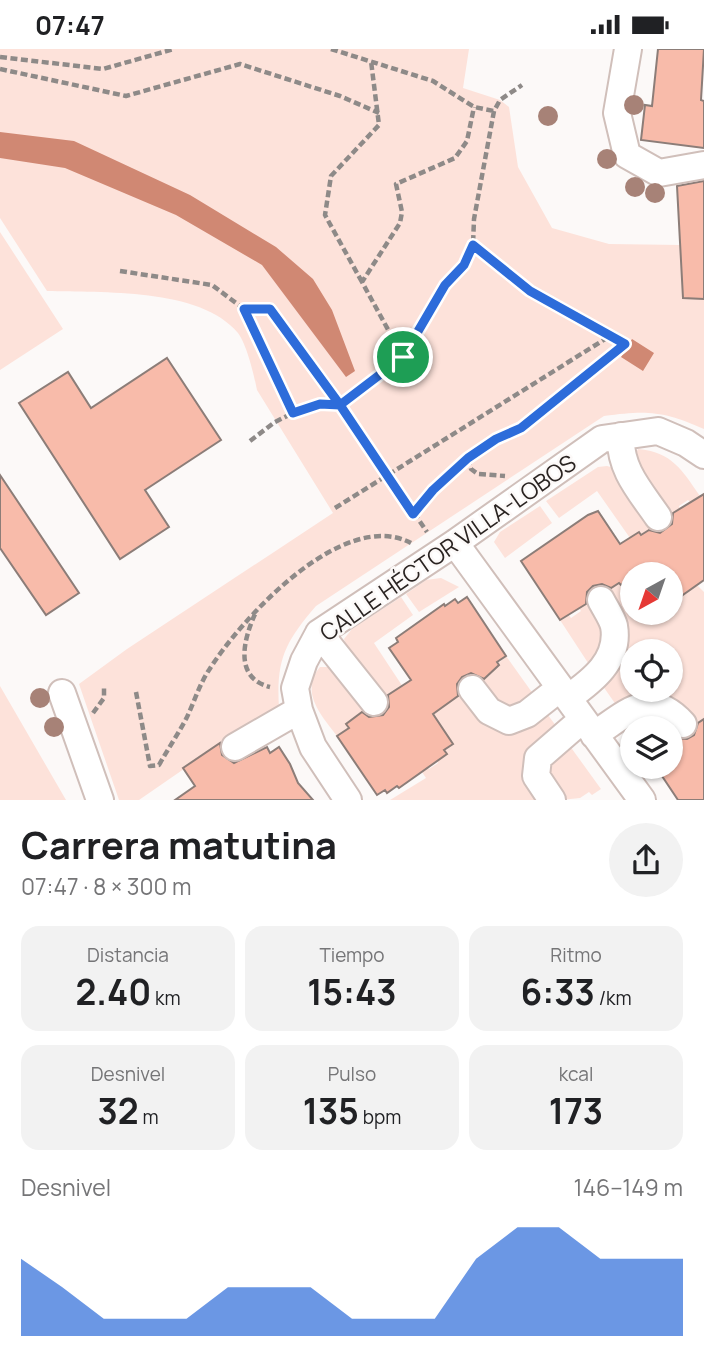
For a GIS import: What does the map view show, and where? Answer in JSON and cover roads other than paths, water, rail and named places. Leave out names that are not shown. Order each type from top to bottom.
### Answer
[{"type":"street","points":[[628,49],[617,113],[627,155],[659,173],[704,165]]},
{"type":"street","name":"CALLE HÉCTOR VILLA-LOBOS","points":[[348,800],[313,747],[299,709],[295,688],[303,661],[319,633],[456,543],[602,439],[658,431],[686,443],[704,455]]},
{"type":"street","points":[[621,436],[620,452],[626,470],[658,517]]},
{"type":"street","points":[[456,543],[642,800]]},
{"type":"street","points":[[552,800],[537,776],[538,758],[576,710],[611,655],[614,626],[601,600]]},
{"type":"street","points":[[319,633],[374,702]]},
{"type":"street","points":[[472,689],[489,711],[509,721],[527,714],[576,710],[629,712],[653,704],[669,709],[684,724]]},
{"type":"street","points":[[62,693],[100,800]]},
{"type":"street","points":[[235,747],[299,709]]}]
